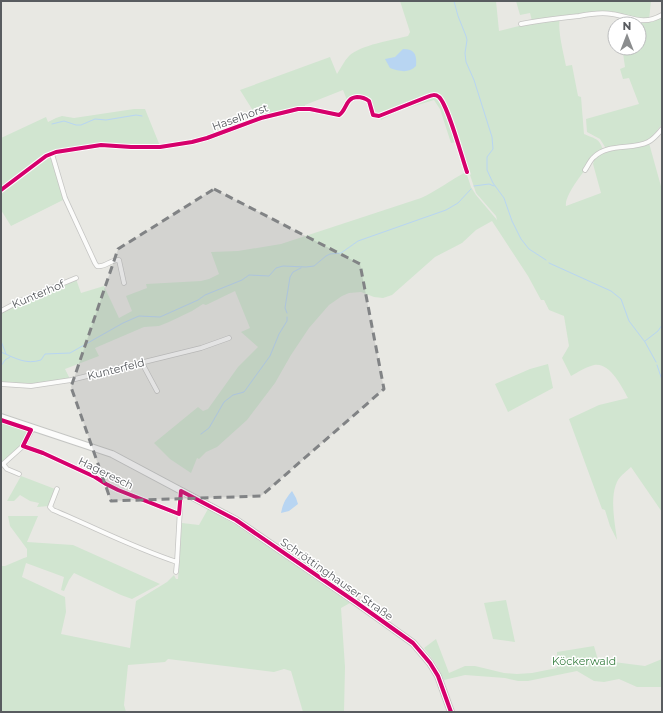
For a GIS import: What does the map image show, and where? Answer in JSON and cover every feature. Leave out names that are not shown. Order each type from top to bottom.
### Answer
[{"type":"main road","name":"Schröttinghauser Straße","points":[[1,417],[112,454],[236,520],[413,644],[430,663],[438,676],[451,712]]},
{"type":"street","points":[[521,24],[601,13],[614,14],[645,21],[654,20],[662,15]]},
{"type":"street","name":"Haselhorst","points":[[1,190],[56,152],[101,144],[131,147],[160,147],[192,142],[261,118],[298,109],[310,109],[339,116],[343,112],[349,100],[355,97],[367,99],[373,115],[379,116],[427,96],[434,95],[439,98],[445,106],[467,172]]},
{"type":"street","points":[[585,170],[593,158],[600,153],[647,143],[662,129]]},
{"type":"street","points":[[52,154],[65,198],[95,263],[97,266],[101,266],[119,260],[124,282]]},
{"type":"street","name":"Kunterhof","points":[[1,311],[20,301],[76,278]]},
{"type":"street","name":"Kunterfeld","points":[[1,384],[43,385],[71,380],[201,348],[229,338]]},
{"type":"street","points":[[142,363],[157,391]]},
{"type":"street","points":[[19,474],[7,469],[3,464],[23,446],[33,428]]},
{"type":"street","name":"Hageresch","points":[[23,446],[43,452],[119,490],[179,514]]},
{"type":"street","points":[[57,489],[50,507],[53,510],[93,527],[115,539],[176,562]]},
{"type":"street","points":[[176,572],[181,491]]},
{"type":"highlighted area","points":[[214,189],[360,264],[384,389],[261,496],[111,501],[71,387],[118,249]]},
{"type":"green space","points":[[400,1],[496,1],[499,31],[523,25],[560,19],[560,35],[566,66],[572,65],[578,96],[581,97],[584,134],[596,139],[600,143],[603,150],[599,152],[600,155],[613,150],[649,143],[662,190],[662,512],[631,467],[622,475],[615,486],[613,510],[617,540],[610,526],[605,510],[602,509],[569,419],[599,405],[628,398],[615,376],[605,367],[600,365],[588,367],[571,376],[562,358],[569,346],[564,316],[549,310],[544,300],[541,300],[528,276],[492,221],[476,230],[462,243],[435,257],[392,295],[383,298],[374,297],[361,292],[349,293],[329,305],[309,328],[275,383],[247,420],[217,447],[206,452],[199,459],[197,458],[191,473],[170,459],[154,443],[198,407],[203,411],[208,409],[238,367],[258,347],[241,332],[250,328],[235,291],[206,305],[203,304],[169,322],[159,326],[144,327],[95,348],[99,356],[65,369],[70,379],[43,383],[1,383],[1,312],[20,301],[76,279],[81,293],[104,286],[119,318],[132,311],[126,296],[147,288],[146,284],[201,281],[219,274],[211,252],[238,251],[281,244],[421,198],[466,172],[471,187],[476,195],[497,220],[496,216],[476,193],[470,175],[471,174],[469,169],[468,170],[448,110],[438,95],[382,114],[374,115],[370,101],[364,96],[347,100],[343,90],[305,105],[305,108],[297,108],[257,117],[240,90],[330,57],[337,74],[347,58],[354,52],[369,46],[408,36],[410,32]],"holes":[[[594,161],[593,164],[601,193],[566,206],[568,196],[576,182]]]},
{"type":"green space","points":[[516,1],[651,1],[649,20],[647,20],[647,16],[628,16],[613,13],[532,21],[530,13],[520,15]]},
{"type":"green space","points":[[662,17],[662,124],[652,137],[643,142],[607,148],[600,139],[587,132],[586,119],[639,104],[629,78],[623,79],[620,69],[625,67],[623,56],[647,56],[647,22],[652,22]]},
{"type":"green space","points":[[433,96],[438,98],[446,112],[456,142],[451,143],[440,109],[434,100],[398,111],[381,120],[380,117]]},
{"type":"green space","points":[[134,109],[145,109],[160,146],[101,144],[56,150],[46,155],[1,188],[1,138],[46,117],[48,122],[62,116],[74,118]]},
{"type":"green space","points":[[51,156],[65,199],[11,226],[1,210],[1,192]]},
{"type":"green space","points":[[548,364],[553,388],[508,412],[495,384],[530,369]]},
{"type":"green space","points":[[1,421],[30,431],[17,449],[1,463]]},
{"type":"green space","points":[[21,476],[55,489],[49,506],[37,507],[39,503],[30,501],[20,495],[14,501],[7,501]]},
{"type":"green space","points":[[208,509],[236,525],[350,603],[341,608],[345,667],[344,712],[303,712],[291,671],[284,669],[274,672],[168,659],[165,662],[128,665],[124,705],[126,712],[1,712],[1,566],[5,566],[27,557],[27,549],[10,526],[8,516],[38,516],[27,542],[73,545],[160,584],[132,599],[74,573],[64,591],[61,590],[64,577],[26,563],[22,577],[65,597],[66,612],[61,634],[130,648],[136,601],[167,582],[174,575],[176,579],[178,579],[182,523],[199,525]]},
{"type":"green space","points":[[506,600],[515,642],[493,639],[484,603]]},
{"type":"green space","name":"Köckerwald","points":[[436,639],[449,673],[465,666],[475,666],[504,673],[532,673],[557,668],[557,652],[594,646],[598,660],[645,666],[662,659],[662,687],[637,687],[619,679],[604,682],[594,681],[577,671],[528,681],[465,675],[444,680],[436,664],[424,648]]},
{"type":"water","points":[[403,49],[413,51],[416,59],[416,66],[407,71],[400,71],[390,68],[385,59],[395,57]]},
{"type":"water","points":[[292,491],[298,504],[289,511],[281,513],[285,501]]},
{"type":"waterway","points":[[454,1],[467,40],[465,53],[466,62],[474,80],[492,137],[493,149],[487,157],[487,170],[493,183],[504,198],[512,221],[521,239],[529,249],[546,260]]},
{"type":"waterway","points":[[52,124],[64,121],[81,125],[95,119],[106,120],[136,115],[142,116]]},
{"type":"waterway","points":[[474,186],[489,184],[494,186]]},
{"type":"waterway","points":[[1,352],[30,362],[41,360],[45,354],[70,353],[123,323],[139,316],[160,317],[198,300],[205,295],[242,280],[249,275],[269,276],[276,268],[283,266],[314,266],[326,256],[341,253],[358,241],[446,210],[458,203],[471,189]]},
{"type":"waterway","points":[[549,263],[611,291],[621,299],[629,321],[645,342],[656,362]]},
{"type":"waterway","points":[[287,313],[285,308],[290,277],[293,272],[301,268]]},
{"type":"waterway","points":[[201,434],[209,428],[224,402],[233,395],[244,392],[270,356],[279,334],[287,321],[287,317]]},
{"type":"waterway","points":[[645,341],[658,331],[662,325]]},
{"type":"waterway","points":[[1,341],[6,354]]},
{"type":"waterway","points":[[1,366],[5,360],[10,357]]},
{"type":"waterway","points":[[657,365],[662,380]]},
{"type":"waterway","points":[[358,607],[414,648]]},
{"type":"cycle path","points":[[1,190],[46,156],[56,152],[101,145],[160,147],[192,142],[261,118],[298,109],[310,109],[339,115],[342,113],[348,102],[357,97],[369,101],[373,115],[379,116],[430,96],[435,95],[439,97],[446,110],[467,172]]},
{"type":"cycle path","points":[[1,420],[31,430],[23,446],[43,453],[95,477],[118,490],[179,514],[181,491],[236,520],[413,643],[430,663],[438,676],[451,712]]}]
